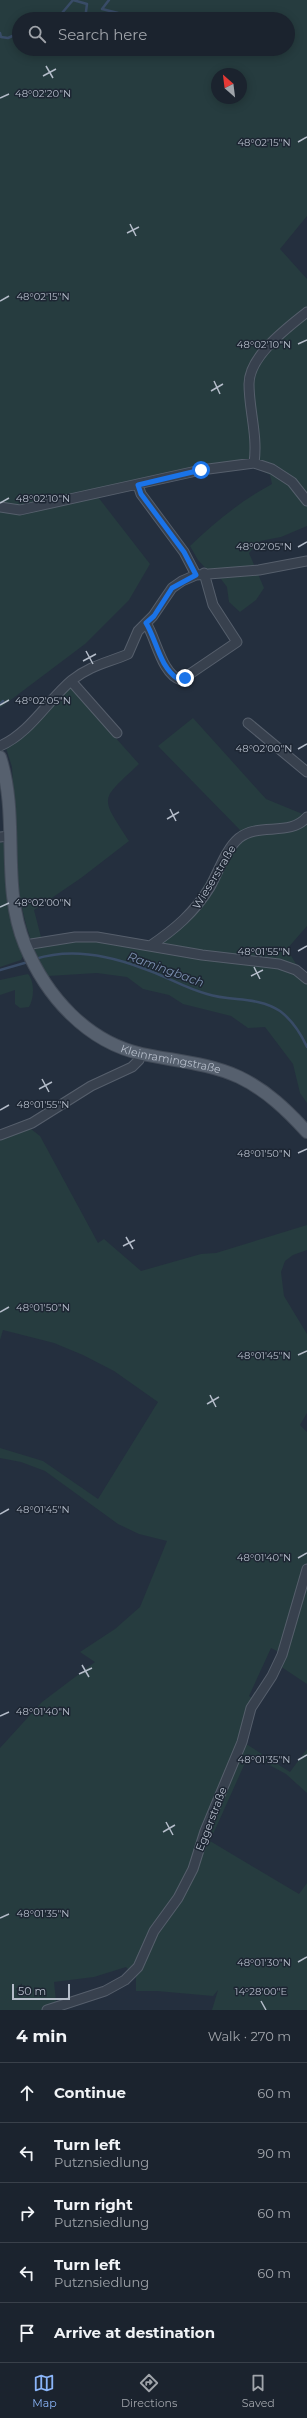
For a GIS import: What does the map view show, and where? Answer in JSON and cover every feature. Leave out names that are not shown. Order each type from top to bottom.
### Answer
[{"type":"main road","name":"Kleinramingstraße","points":[[0,758],[9,800],[5,836],[12,901],[26,948],[42,977],[59,1002],[82,1024],[104,1040],[141,1054],[208,1066],[239,1077],[279,1103],[307,1132]]},
{"type":"street","points":[[254,463],[256,450],[249,382],[252,367],[266,348],[307,312]]},
{"type":"street","points":[[0,507],[20,510],[201,470],[254,463],[272,469],[292,482],[307,501]]},
{"type":"street","points":[[138,485],[141,494],[200,574],[212,605],[237,642],[181,680],[175,677],[166,665],[146,623]]},
{"type":"street","points":[[0,746],[28,725],[71,681],[87,668],[128,654],[138,631],[154,616],[172,588],[200,574],[259,570],[307,561]]},
{"type":"street","points":[[71,681],[117,733]]},
{"type":"street","points":[[248,723],[307,772]]},
{"type":"street","name":"Wieserstraße","points":[[150,946],[191,914],[210,886],[232,845],[240,837],[251,832],[293,827],[307,817]]},
{"type":"street","points":[[26,948],[75,937],[97,937],[202,956],[279,964],[296,970],[307,979]]},
{"type":"street","points":[[0,1135],[32,1123],[91,1086],[132,1066],[139,1060],[141,1054]]},
{"type":"street","name":"Eggerstraße","points":[[47,2010],[61,2004],[84,2000],[105,1991],[125,1980],[138,1968],[154,1932],[178,1898],[193,1869],[206,1831],[242,1742],[251,1708],[280,1660],[307,1569]]},
{"type":"green space","points":[[0,0],[307,0],[307,216],[280,249],[307,279],[307,526],[281,537],[260,541],[249,553],[264,588],[256,600],[240,612],[229,602],[227,587],[221,579],[216,579],[198,560],[190,546],[229,512],[272,484],[270,475],[253,466],[226,467],[98,497],[150,564],[129,600],[85,644],[0,708]]},
{"type":"green space","points":[[68,688],[71,688],[139,764],[117,785],[111,792],[108,799],[112,815],[129,841],[81,878],[34,910],[41,937],[64,935],[151,943],[168,930],[189,909],[221,857],[240,830],[158,746],[193,718],[266,799],[305,815],[307,814],[307,926],[287,949],[296,964],[307,974],[307,1103],[300,1093],[293,1064],[265,1027],[248,1028],[231,1016],[183,1004],[169,995],[143,989],[127,977],[97,973],[48,976],[35,952],[21,901],[15,848],[12,767],[6,748]]},
{"type":"green space","points":[[0,842],[7,844],[23,956],[21,960],[0,967]]},
{"type":"green space","points":[[28,974],[33,986],[32,1000],[29,1007],[20,1008],[15,1004],[15,990],[0,995],[0,980]]},
{"type":"green space","points":[[31,1129],[40,1136],[98,1243],[104,1239],[141,1271],[201,1254],[216,1253],[307,1225],[307,1250],[293,1255],[285,1261],[281,1272],[284,1296],[307,1334],[307,1413],[300,1425],[307,1432],[307,1684],[280,1666],[285,1655],[271,1648],[249,1696],[253,1699],[240,1740],[290,1772],[307,1749],[307,1793],[286,1774],[249,1754],[210,1841],[299,1894],[307,1883],[307,2010],[212,2010],[218,1990],[213,1996],[157,1991],[136,1991],[136,1977],[126,1967],[94,1977],[54,1982],[56,2002],[42,2010],[0,2010],[0,1748],[42,1702],[95,1662],[80,1652],[115,1629],[140,1607],[167,1541],[139,1534],[118,1524],[45,1471],[21,1462],[0,1458],[0,1448],[43,1461],[98,1499],[158,1402],[114,1371],[83,1355],[54,1343],[3,1330],[0,1340],[0,1138]]},
{"type":"waterway","points":[[63,12],[73,0],[87,4],[86,12]]},
{"type":"waterway","points":[[109,0],[102,9],[114,12]]},
{"type":"waterway","points":[[0,33],[1,37],[8,38],[12,36]]},
{"type":"waterway","points":[[0,704],[3,701]]},
{"type":"waterway","name":"Ramingbach","points":[[35,959],[61,954],[88,954],[129,963],[207,994],[262,1003],[280,1011],[299,1032],[307,1047]]},
{"type":"waterway","name":"Ramingbach","points":[[0,970],[28,962]]},
{"type":"route","points":[[185,678],[181,680],[178,679],[171,673],[159,653],[146,623],[154,616],[172,588],[182,581],[196,575],[194,566],[141,494],[138,485],[201,470]]}]
